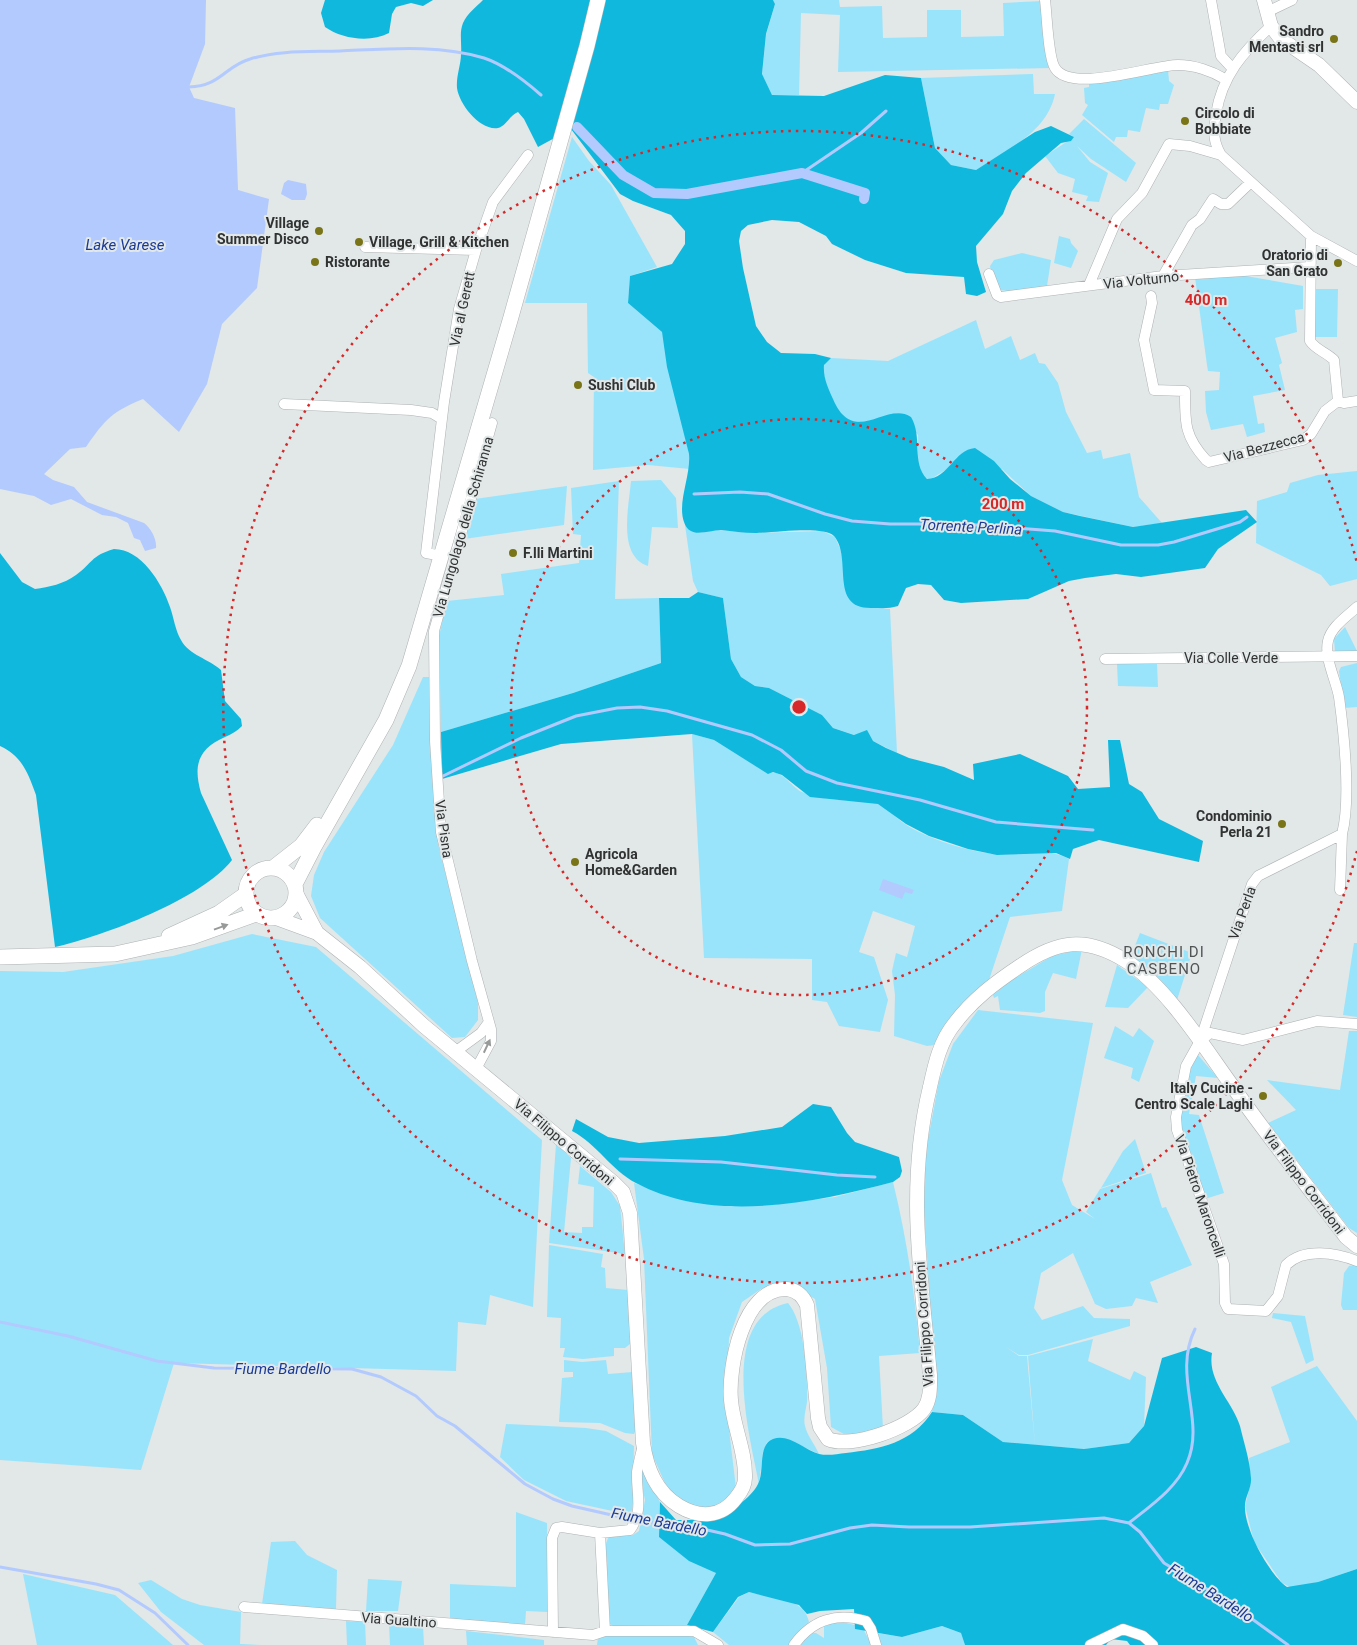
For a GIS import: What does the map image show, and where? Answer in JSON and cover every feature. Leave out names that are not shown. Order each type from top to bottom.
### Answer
[{"type":"main road","points":[[296,890],[286,873],[273,868],[266,868],[249,880],[246,894],[249,905],[256,914],[266,918],[276,918],[290,910],[296,890],[353,778],[386,720],[409,666],[443,556],[587,46],[598,0]]},
{"type":"main road","points":[[273,868],[301,846],[353,778]]},
{"type":"main road","points":[[141,949],[219,913],[246,894]]},
{"type":"main road","points":[[0,957],[114,954],[192,937],[256,914]]},
{"type":"street","points":[[1045,0],[1052,57],[1058,72],[1076,78],[1100,79],[1166,65],[1180,64],[1214,72],[1225,79]]},
{"type":"street","points":[[1211,0],[1221,56],[1233,69]]},
{"type":"street","points":[[1292,0],[1266,6],[1271,26],[1281,39],[1319,65],[1357,102]]},
{"type":"street","points":[[1271,26],[1225,79],[1218,104],[1214,142],[1221,155],[1311,236],[1357,261]]},
{"type":"street","points":[[1214,72],[1221,56]]},
{"type":"street","points":[[1089,285],[1117,219],[1142,193],[1168,144],[1190,146],[1221,155]]},
{"type":"street","points":[[476,250],[493,202],[528,155]]},
{"type":"street","points":[[1163,276],[1192,224],[1200,219],[1213,199],[1221,204],[1228,204],[1250,183]]},
{"type":"street","points":[[1311,236],[1309,267],[1310,341],[1315,348],[1328,354],[1334,360],[1338,400],[1344,403],[1357,401]]},
{"type":"street","name":"Via al Gerett","points":[[365,247],[476,250],[459,309],[442,418],[426,553],[443,556]]},
{"type":"street","name":"Via Volturno","points":[[989,274],[997,295],[1001,297],[1163,276],[1309,267]]},
{"type":"street","name":"Via Bezzecca","points":[[1149,278],[1152,303],[1144,340],[1154,390],[1185,391],[1185,415],[1190,441],[1209,462],[1303,440],[1311,434],[1325,411],[1338,400]]},
{"type":"street","points":[[284,404],[411,410],[432,413],[442,418]]},
{"type":"street","name":"Via Lungolago della Schiranna","points":[[434,631],[492,423]]},
{"type":"street","points":[[1340,890],[1342,834],[1346,820],[1344,743],[1338,695],[1327,643],[1331,633],[1357,607]]},
{"type":"street","name":"Via Pisna","points":[[434,631],[435,740],[441,832],[472,962],[489,1022],[491,1041],[476,1070]]},
{"type":"street","name":"Via Colle Verde","points":[[1105,659],[1329,658],[1357,656]]},
{"type":"street","name":"Via Perla","points":[[1200,1041],[1252,884],[1258,876],[1342,834]]},
{"type":"street","name":"Via Filippo Corridoni","points":[[296,890],[317,933]]},
{"type":"street","name":"Via Filippo Corridoni","points":[[276,918],[317,933],[360,968],[476,1070],[614,1183],[622,1192],[628,1202],[643,1443],[647,1466],[656,1484],[676,1504],[691,1512],[711,1515],[726,1509],[733,1502],[745,1480],[730,1385],[734,1360],[744,1325],[755,1305],[768,1294],[780,1290],[794,1291],[804,1300],[818,1418],[820,1427],[828,1439],[844,1442],[908,1424],[924,1410],[930,1388],[916,1202],[920,1125],[937,1054],[953,1024],[974,1001],[1035,956],[1057,945],[1081,942],[1126,961],[1146,976],[1200,1041],[1346,1238],[1357,1246]]},
{"type":"street","points":[[1200,1041],[1210,1033],[1243,1040],[1317,1021],[1357,1024]]},
{"type":"street","points":[[455,1052],[481,1033],[489,1022]]},
{"type":"street","name":"Via Pietro Maroncelli","points":[[1200,1041],[1186,1066],[1181,1083],[1177,1130],[1224,1264],[1224,1302],[1228,1310],[1266,1311],[1278,1296],[1286,1265],[1299,1256],[1316,1253],[1357,1262]]},
{"type":"street","points":[[553,1632],[552,1538],[556,1528],[562,1527],[600,1533],[630,1530],[638,1512],[640,1496],[637,1473],[643,1443]]},
{"type":"street","points":[[600,1533],[605,1631]]},
{"type":"street","name":"Via Gualtino","points":[[244,1607],[593,1635],[605,1631],[694,1632],[718,1645]]},
{"type":"street","points":[[794,1645],[803,1632],[812,1626],[843,1616],[866,1621],[871,1628],[876,1645]]},
{"type":"street","points":[[1090,1645],[1123,1629],[1143,1636],[1153,1645]]},
{"type":"shaded area","points":[[325,0],[433,0],[423,6],[411,3],[396,7],[392,14],[389,33],[365,39],[348,37],[325,27],[321,13]]},
{"type":"shaded area","points":[[483,0],[773,0],[775,4],[766,34],[762,74],[772,95],[824,96],[885,75],[921,78],[935,148],[951,165],[976,170],[1035,132],[1051,126],[1074,137],[1071,141],[1061,143],[1026,173],[1012,191],[1003,214],[976,246],[977,262],[986,292],[977,296],[966,294],[964,277],[906,273],[865,260],[832,244],[826,236],[799,222],[772,220],[748,225],[741,231],[739,241],[756,326],[767,342],[781,353],[815,354],[831,358],[824,365],[826,383],[841,413],[851,420],[860,422],[901,413],[911,417],[916,433],[919,465],[927,479],[941,474],[956,458],[975,448],[994,461],[1010,479],[1031,496],[1063,512],[1133,527],[1246,510],[1257,522],[1218,549],[1205,568],[1141,577],[1116,574],[1085,578],[1069,581],[1028,599],[961,603],[944,600],[931,585],[918,584],[906,588],[898,606],[891,608],[859,606],[850,600],[844,581],[839,545],[834,536],[828,533],[809,530],[755,533],[721,530],[700,533],[690,531],[684,522],[682,514],[689,454],[667,367],[662,332],[628,303],[630,276],[672,264],[685,244],[685,231],[671,215],[633,201],[620,194],[571,129],[538,147],[524,119],[518,112],[498,128],[484,125],[472,115],[462,101],[457,88],[461,58],[461,31],[467,17]]},
{"type":"shaded area","points":[[773,0],[839,0],[840,7],[882,6],[883,38],[927,37],[927,10],[961,10],[961,37],[1004,36],[1003,3],[1043,1],[1051,68],[838,72],[840,15],[801,13],[799,95],[772,95],[762,75],[766,35],[775,4]]},
{"type":"shaded area","points":[[1168,70],[1169,81],[1174,85],[1168,104],[1160,104],[1159,110],[1146,108],[1140,132],[1128,130],[1127,137],[1116,137],[1114,142],[1082,115],[1088,105],[1085,103],[1084,88],[1089,87],[1089,83]]},
{"type":"shaded area","points":[[1033,74],[1034,94],[1055,94],[1051,108],[1044,120],[1024,139],[976,170],[951,165],[935,148],[921,78]]},
{"type":"shaded area","points":[[1084,119],[1136,163],[1126,182],[1091,159],[1077,146],[1090,162],[1108,173],[1099,202],[1086,201],[1088,196],[1072,192],[1075,179],[1058,173],[1045,156],[1074,137],[1069,134]]},
{"type":"shaded area","points":[[572,137],[589,161],[611,185],[657,267],[630,276],[628,303],[662,332],[689,454],[690,469],[648,465],[593,470],[594,377],[588,373],[587,303],[525,303]]},
{"type":"shaded area","points":[[1059,236],[1070,239],[1078,251],[1071,268],[1054,263]]},
{"type":"shaded area","points":[[1022,253],[1051,260],[1047,286],[1015,292],[1000,290],[993,280],[990,266],[994,260]]},
{"type":"shaded area","points":[[1234,274],[1303,286],[1303,309],[1295,310],[1297,332],[1275,338],[1282,363],[1279,365],[1285,390],[1253,396],[1258,424],[1264,423],[1265,432],[1247,437],[1243,424],[1211,430],[1206,412],[1205,391],[1219,390],[1220,372],[1208,371],[1195,277]]},
{"type":"shaded area","points":[[1315,289],[1338,289],[1337,337],[1314,337]]},
{"type":"shaded area","points":[[976,320],[985,349],[1011,336],[1020,360],[1035,353],[1039,363],[1045,364],[1058,383],[1066,412],[1087,453],[1101,450],[1103,459],[1130,453],[1139,497],[1162,523],[1133,527],[1063,512],[1031,496],[1002,469],[949,468],[929,480],[924,476],[919,465],[918,435],[898,413],[875,420],[857,422],[847,418],[836,406],[828,389],[824,373],[825,364],[831,358],[888,361]]},
{"type":"shaded area","points":[[1357,471],[1357,579],[1330,586],[1321,575],[1256,543],[1257,501],[1287,492],[1290,483],[1318,475]]},
{"type":"shaded area","points":[[661,480],[676,498],[678,528],[652,527],[648,566],[638,561],[628,541],[627,516],[631,481]]},
{"type":"shaded area","points":[[619,481],[615,599],[659,598],[661,663],[573,693],[441,732],[439,636],[447,601],[504,595],[501,574],[579,563],[581,535],[573,534],[571,488]]},
{"type":"shaded area","points":[[567,486],[564,525],[464,539],[475,499]]},
{"type":"shaded area","points":[[685,525],[698,533],[718,530],[754,533],[823,531],[835,537],[841,551],[844,568],[876,608],[890,609],[897,753],[873,741],[833,728],[822,715],[769,688],[755,686],[741,677],[731,659],[723,598],[698,592],[693,581]]},
{"type":"shaded area","points":[[114,549],[133,555],[156,578],[162,588],[181,640],[194,653],[221,670],[225,701],[241,719],[242,726],[209,747],[203,753],[198,766],[201,793],[232,860],[218,874],[176,902],[125,925],[55,947],[36,795],[27,772],[19,760],[8,750],[0,746],[0,553],[22,582],[35,589],[66,581],[82,571],[100,554]]},
{"type":"shaded area","points":[[698,592],[723,598],[731,659],[741,677],[755,686],[769,688],[822,715],[833,728],[854,735],[867,730],[873,741],[909,758],[944,767],[974,780],[973,764],[1020,754],[1068,776],[1078,789],[1110,787],[1108,740],[1120,740],[1129,784],[1142,792],[1159,819],[1203,841],[1199,862],[1099,840],[1073,849],[1070,859],[1056,853],[997,855],[968,849],[929,836],[906,824],[878,804],[810,797],[782,775],[773,772],[768,774],[714,740],[692,734],[561,744],[442,779],[441,732],[573,693],[661,663],[659,598],[689,598]]},
{"type":"shaded area","points":[[1345,627],[1357,651],[1335,652],[1334,639]]},
{"type":"shaded area","points":[[1357,663],[1357,707],[1344,708],[1339,671],[1341,667]]},
{"type":"shaded area","points":[[1117,664],[1157,664],[1158,687],[1118,686]]},
{"type":"shaded area","points":[[423,677],[430,677],[438,844],[478,1003],[478,1020],[465,1037],[452,1038],[320,918],[311,896],[314,875],[324,852],[393,745]]},
{"type":"shaded area","points":[[692,734],[714,740],[767,773],[772,772],[782,775],[802,792],[831,799],[861,801],[881,805],[914,829],[948,844],[994,854],[1042,852],[1060,855],[1069,859],[1062,911],[1010,917],[988,983],[952,1016],[935,1045],[927,1046],[894,1036],[895,995],[892,971],[896,953],[907,957],[915,926],[873,911],[859,952],[874,957],[888,1000],[880,1032],[839,1026],[827,1002],[812,1000],[812,959],[704,958]]},
{"type":"shaded area","points":[[1140,933],[1192,953],[1177,1000],[1131,956]]},
{"type":"shaded area","points":[[252,934],[316,947],[542,1140],[533,1307],[490,1295],[486,1325],[458,1322],[456,1371],[174,1363],[141,1470],[0,1460],[0,971],[63,972],[173,956]]},
{"type":"shaded area","points":[[1354,943],[1357,943],[1357,1017],[1343,1015]]},
{"type":"shaded area","points":[[1082,949],[1076,979],[1053,973],[1045,992],[1045,1011],[1040,1013],[1000,1010],[998,996],[994,998],[993,995],[1010,981],[1052,956]]},
{"type":"shaded area","points":[[1117,965],[1148,987],[1128,1008],[1105,1007]]},
{"type":"shaded area","points":[[978,1010],[1093,1023],[1062,1180],[1072,1205],[1095,1219],[1086,1212],[1100,1189],[1151,1173],[1162,1208],[1166,1207],[1192,1265],[1150,1282],[1158,1303],[1136,1298],[1132,1306],[1106,1309],[1095,1304],[1073,1253],[1041,1273],[1034,1308],[1042,1320],[1083,1306],[1094,1318],[1130,1319],[1130,1326],[1028,1355],[1019,1355],[1006,1347],[1019,1356],[1027,1356],[1035,1445],[1003,1442],[963,1415],[932,1412],[934,1401],[934,1356],[923,1200],[924,1161],[939,1081],[953,1044]]},
{"type":"shaded area","points":[[1115,1026],[1133,1037],[1139,1028],[1154,1041],[1139,1082],[1131,1078],[1133,1068],[1104,1058]]},
{"type":"shaded area","points":[[1349,1031],[1357,1031],[1357,1233],[1349,1228],[1268,1123],[1296,1110],[1267,1080],[1340,1090]]},
{"type":"shaded area","points":[[1197,1054],[1218,1078],[1196,1076],[1189,1114],[1199,1115],[1224,1193],[1205,1199],[1178,1127],[1182,1087]]},
{"type":"shaded area","points":[[813,1104],[831,1107],[847,1133],[855,1142],[899,1157],[902,1171],[900,1177],[893,1182],[862,1190],[797,1202],[764,1206],[730,1206],[698,1203],[666,1196],[627,1178],[581,1136],[572,1131],[576,1119],[608,1137],[639,1143],[725,1136],[782,1127]]},
{"type":"shaded area","points":[[1135,1139],[1146,1173],[1101,1188],[1123,1151]]},
{"type":"shaded area","points":[[556,1144],[571,1158],[564,1232],[582,1233],[582,1227],[593,1227],[594,1187],[578,1184],[580,1166],[611,1192],[620,1206],[625,1254],[549,1243]]},
{"type":"shaded area","points":[[893,1182],[910,1267],[920,1353],[879,1356],[883,1429],[851,1438],[831,1427],[827,1368],[815,1299],[800,1290],[780,1286],[761,1289],[742,1302],[729,1338],[727,1391],[736,1488],[731,1499],[714,1509],[699,1511],[681,1503],[668,1490],[652,1454],[644,1259],[634,1183],[682,1199],[771,1205],[835,1197]]},
{"type":"shaded area","points":[[549,1245],[603,1254],[601,1267],[605,1268],[606,1288],[628,1290],[630,1344],[625,1348],[614,1348],[614,1356],[583,1359],[563,1357],[565,1348],[560,1348],[561,1318],[547,1317]]},
{"type":"shaded area","points":[[1349,1266],[1357,1266],[1357,1310],[1343,1310],[1341,1305],[1344,1273]]},
{"type":"shaded area","points":[[788,1303],[798,1323],[806,1365],[807,1402],[804,1417],[805,1426],[819,1454],[784,1438],[767,1442],[763,1452],[759,1484],[746,1410],[745,1354],[752,1331],[766,1313]]},
{"type":"shaded area","points":[[1273,1313],[1305,1316],[1314,1360],[1306,1364],[1291,1322],[1272,1318]]},
{"type":"shaded area","points":[[1093,1339],[1088,1361],[1130,1380],[1134,1371],[1146,1377],[1144,1426],[1129,1443],[1084,1449],[1035,1445],[1028,1356]]},
{"type":"shaded area","points":[[1196,1347],[1212,1353],[1213,1373],[1240,1426],[1251,1478],[1245,1504],[1246,1517],[1259,1551],[1280,1581],[1287,1587],[1318,1582],[1357,1569],[1357,1645],[1130,1645],[1127,1641],[1111,1639],[1106,1645],[965,1645],[961,1633],[942,1626],[902,1637],[855,1629],[854,1609],[820,1611],[807,1614],[799,1605],[749,1592],[738,1597],[713,1632],[687,1625],[716,1573],[689,1561],[659,1537],[660,1502],[676,1520],[710,1519],[732,1510],[750,1495],[756,1487],[760,1479],[765,1447],[773,1439],[785,1438],[822,1455],[871,1449],[905,1438],[915,1431],[932,1412],[963,1415],[1003,1442],[1084,1449],[1129,1443],[1144,1426],[1162,1358]]},
{"type":"shaded area","points":[[564,1360],[582,1362],[606,1360],[608,1374],[633,1372],[636,1429],[634,1434],[625,1433],[600,1423],[559,1422],[562,1378],[573,1377],[573,1372],[564,1372]]},
{"type":"shaded area","points":[[1317,1366],[1357,1421],[1357,1569],[1318,1582],[1292,1588],[1282,1583],[1254,1542],[1245,1506],[1251,1481],[1249,1458],[1290,1442],[1271,1387]]},
{"type":"shaded area","points":[[506,1424],[586,1428],[606,1431],[634,1446],[634,1490],[631,1515],[566,1501],[524,1480],[500,1457]]},
{"type":"shaded area","points":[[642,1467],[660,1502],[659,1537],[716,1573],[687,1625],[613,1626],[610,1624],[604,1548],[609,1536],[633,1535],[639,1531],[645,1500],[642,1487]]},
{"type":"shaded area","points":[[516,1512],[547,1523],[548,1612],[526,1611],[525,1625],[450,1620],[450,1584],[516,1587]]},
{"type":"shaded area","points":[[295,1541],[307,1555],[337,1570],[336,1609],[262,1604],[271,1542]]},
{"type":"shaded area","points":[[23,1574],[115,1595],[173,1645],[37,1645]]},
{"type":"shaded area","points":[[368,1579],[402,1581],[398,1611],[366,1611]]},
{"type":"shaded area","points":[[151,1580],[182,1599],[200,1605],[241,1612],[240,1644],[261,1645],[204,1645],[161,1612],[138,1583]]},
{"type":"shaded area","points":[[749,1592],[793,1603],[806,1614],[809,1622],[790,1645],[729,1645],[713,1632],[739,1597]]},
{"type":"shaded area","points":[[346,1621],[365,1622],[366,1645],[347,1645]]},
{"type":"shaded area","points":[[839,1621],[862,1627],[872,1645],[797,1645],[808,1633],[816,1633],[824,1638],[824,1624]]},
{"type":"shaded area","points":[[389,1623],[423,1626],[424,1645],[390,1645]]},
{"type":"shaded area","points":[[942,1626],[961,1633],[965,1645],[880,1645],[877,1633],[902,1637]]},
{"type":"shaded area","points":[[466,1631],[544,1640],[544,1645],[467,1645]]},
{"type":"shaded area","points":[[668,1632],[694,1637],[698,1645],[597,1645],[598,1637],[610,1634]]},
{"type":"water","name":"Lake Varese","points":[[0,0],[206,0],[205,44],[189,87],[194,98],[235,108],[238,190],[269,199],[257,288],[222,324],[207,384],[179,432],[143,399],[110,417],[86,447],[70,449],[44,474],[53,480],[74,487],[87,502],[144,523],[153,534],[156,548],[145,551],[140,540],[134,538],[128,523],[116,517],[102,515],[71,499],[51,505],[34,496],[0,489]]},
{"type":"water","points":[[288,180],[306,184],[307,194],[305,200],[292,200],[281,194],[284,183]]},
{"type":"water","points":[[883,879],[914,890],[912,894],[905,892],[902,899],[879,890]]},
{"type":"waterway","points":[[189,87],[209,83],[242,62],[272,54],[412,48],[449,51],[484,58],[507,69],[541,95]]},
{"type":"waterway","points":[[802,173],[861,133],[886,111]]},
{"type":"waterway","points":[[577,127],[623,175],[654,193],[687,194],[802,173],[865,193],[864,199]]},
{"type":"waterway","name":"Torrente Perlina","points":[[694,494],[740,492],[768,494],[825,514],[852,521],[890,524],[964,524],[1055,531],[1121,545],[1158,545],[1174,542],[1240,522],[1247,517]]},
{"type":"waterway","points":[[441,777],[521,738],[576,716],[617,708],[640,707],[667,711],[752,735],[781,750],[806,771],[837,783],[920,800],[996,822],[1093,830]]},
{"type":"waterway","points":[[620,1159],[721,1162],[837,1175],[875,1177]]},
{"type":"waterway","name":"Fiume Bardello","points":[[0,1322],[68,1336],[157,1361],[214,1368],[352,1369],[381,1377],[416,1396],[437,1416],[455,1426],[525,1484],[553,1499],[572,1506],[638,1521],[694,1527],[725,1534],[755,1545],[790,1544],[850,1528],[872,1525],[970,1527],[1104,1518],[1129,1523],[1140,1532],[1164,1563],[1230,1603],[1288,1645]]},
{"type":"waterway","points":[[1129,1523],[1169,1489],[1187,1463],[1192,1447],[1193,1431],[1187,1381],[1187,1364],[1189,1346],[1195,1329]]},
{"type":"waterway","points":[[0,1567],[96,1584],[119,1590],[155,1613],[188,1645]]},
{"type":"place","name":"Sandro Mentasti srl","points":[[1334,39]]},
{"type":"place","name":"Circolo di Bobbiate","points":[[1185,121]]},
{"type":"place","name":"Village Summer Disco","points":[[319,231]]},
{"type":"place","name":"Village, Grill & Kitchen","points":[[359,242]]},
{"type":"place","name":"Ristorante","points":[[315,262]]},
{"type":"place","name":"Oratorio di San Grato","points":[[1338,263]]},
{"type":"place","name":"Sushi Club","points":[[578,385]]},
{"type":"place","name":"F.lli Martini","points":[[513,553]]},
{"type":"place","name":"Condominio Perla 21","points":[[1282,824]]},
{"type":"place","name":"Agricola Home&Garden","points":[[575,862]]},
{"type":"place","name":"Italy Cucine - Centro Scale Laghi","points":[[1263,1096]]},
{"type":"district","name":"RONCHI DI CASBENO","points":[[1164,960]]}]
